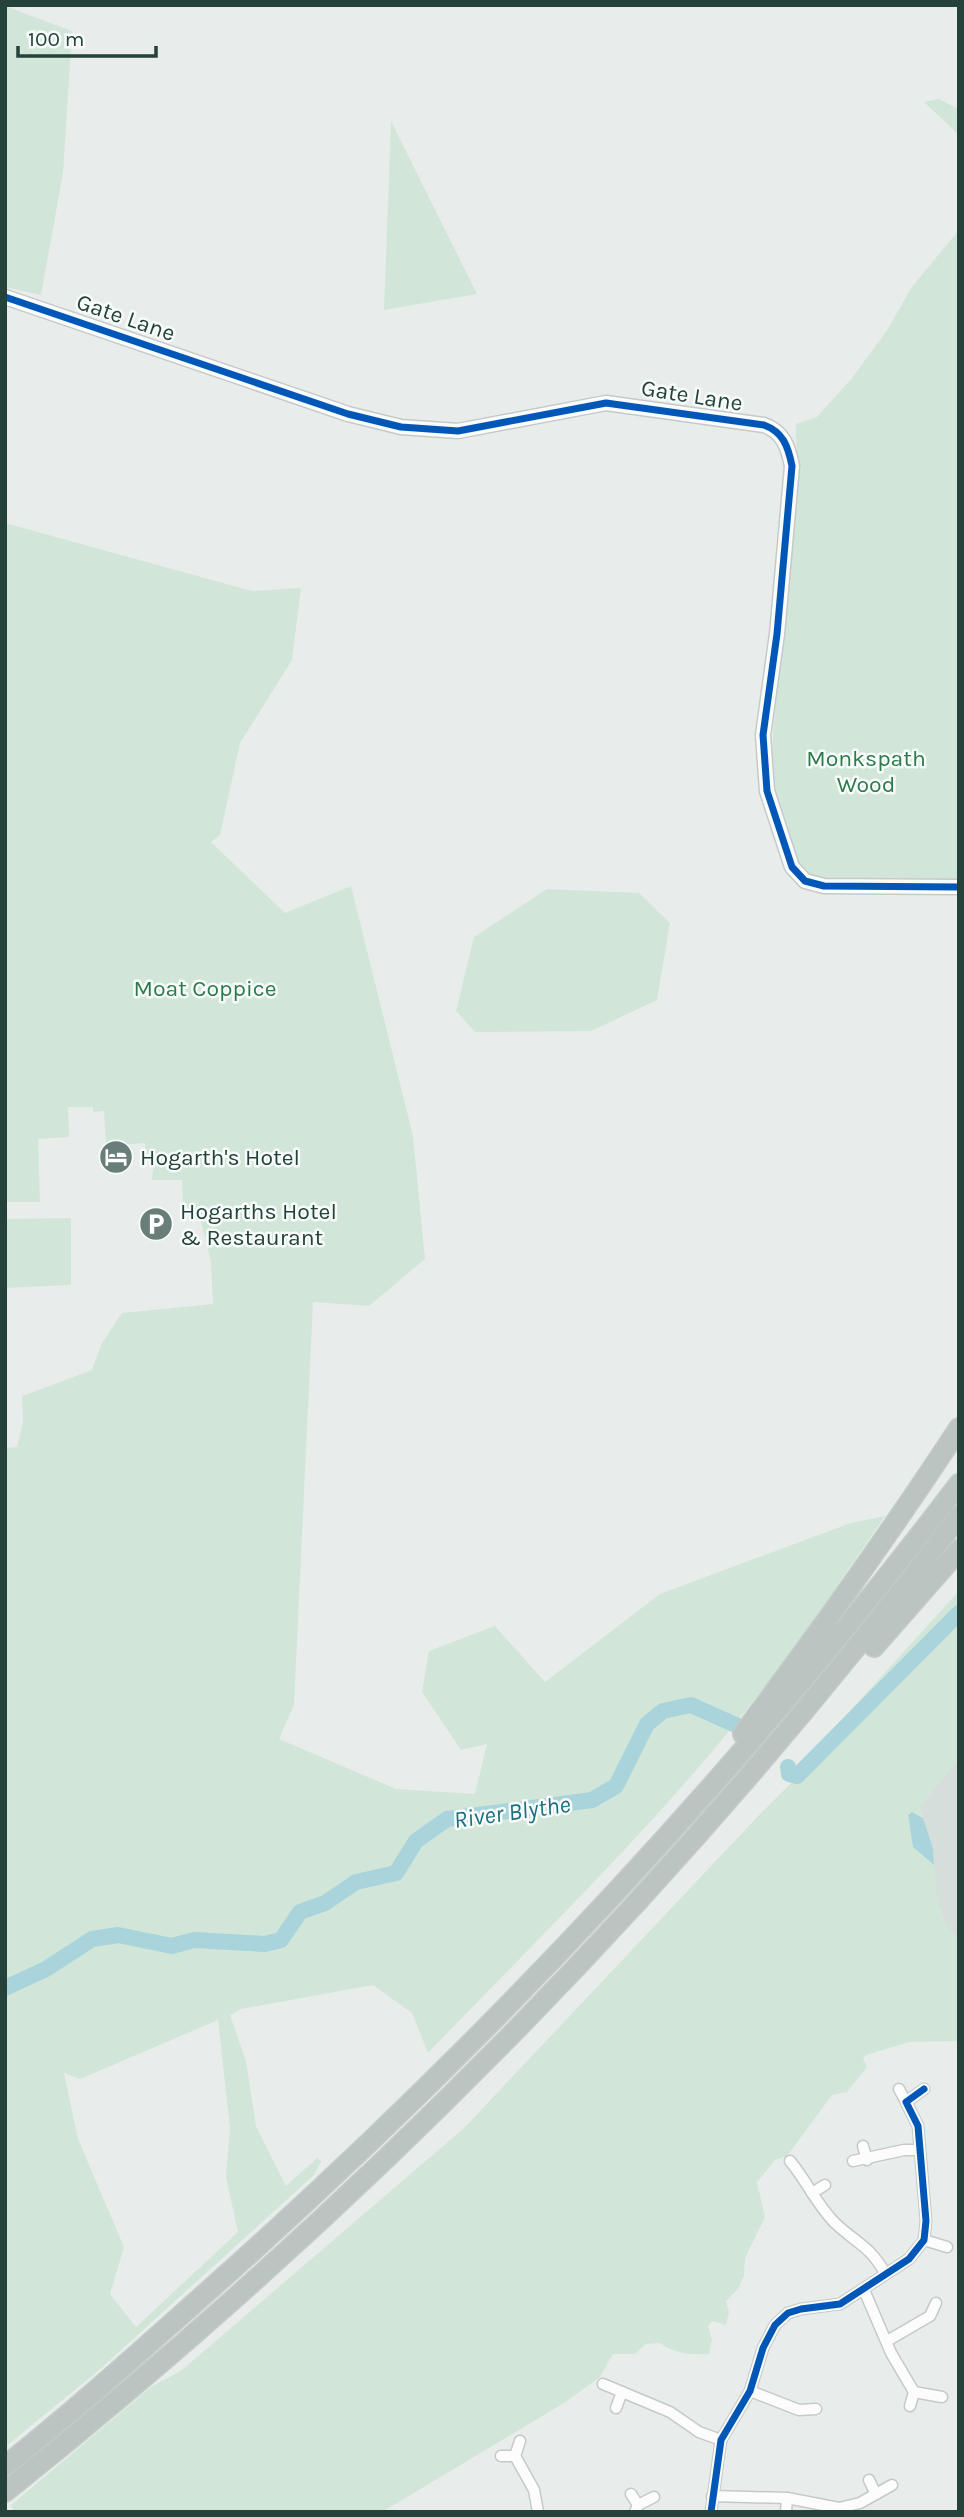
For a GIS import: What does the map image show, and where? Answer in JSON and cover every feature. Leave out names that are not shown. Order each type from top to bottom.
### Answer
[{"type":"highway","points":[[641,1869],[837,1608],[914,1498],[959,1427]]},
{"type":"highway","points":[[5,2466],[301,2209],[501,2016],[641,1869],[868,1602],[959,1483]]},
{"type":"highway","points":[[5,2492],[232,2300],[389,2155],[550,1993],[751,1774],[888,1609],[959,1516]]},
{"type":"highway","points":[[550,1993],[645,1912],[959,1550]]},
{"type":"street","name":"Gate Lane","points":[[5,297],[348,414],[401,427],[458,431],[606,403],[764,425],[775,429],[789,449],[792,466],[777,634],[763,735],[766,792],[782,844],[792,866],[805,881],[824,887],[959,887]]},
{"type":"street","points":[[906,2102],[924,2089]]},
{"type":"street","points":[[711,2512],[722,2440],[750,2391],[763,2348],[775,2325],[788,2314],[801,2309],[840,2304],[909,2259],[924,2239],[926,2221],[918,2126],[899,2090]]},
{"type":"street","points":[[863,2146],[866,2160]]},
{"type":"street","points":[[853,2161],[904,2150],[919,2150]]},
{"type":"street","points":[[790,2161],[836,2224],[860,2240],[875,2255],[885,2273]]},
{"type":"street","points":[[812,2193],[825,2185]]},
{"type":"street","points":[[924,2239],[947,2246]]},
{"type":"street","points":[[864,2290],[914,2392],[910,2406]]},
{"type":"street","points":[[887,2340],[934,2320],[936,2303]]},
{"type":"street","points":[[603,2384],[670,2412],[699,2432],[722,2440]]},
{"type":"street","points":[[750,2391],[799,2410],[816,2409]]},
{"type":"street","points":[[616,2408],[622,2392]]},
{"type":"street","points":[[914,2392],[942,2398]]},
{"type":"street","points":[[799,2410],[800,2396]]},
{"type":"street","points":[[520,2441],[515,2456],[534,2490],[538,2512]]},
{"type":"street","points":[[501,2456],[515,2456]]},
{"type":"street","points":[[869,2480],[876,2494]]},
{"type":"street","points":[[712,2496],[787,2498],[839,2508],[892,2485]]},
{"type":"street","points":[[631,2494],[636,2508],[654,2497]]},
{"type":"street","points":[[786,2512],[787,2498]]},
{"type":"shaded area","points":[[959,1759],[959,1939],[948,1930],[936,1899],[933,1848],[919,1807]]},
{"type":"green space","points":[[5,6],[72,31],[63,173],[41,295],[5,287]]},
{"type":"green space","points":[[939,99],[959,109],[959,135],[924,102]]},
{"type":"green space","points":[[391,121],[477,294],[384,310]]},
{"type":"green space","name":"Monkspath Wood","points":[[959,230],[959,881],[865,881],[807,877],[790,853],[772,792],[773,732],[797,479],[796,424],[817,417],[852,378],[888,329],[911,288]]},
{"type":"green space","name":"Moat Coppice","points":[[5,523],[252,591],[301,588],[292,660],[240,743],[220,835],[211,842],[285,913],[351,886],[413,1136],[425,1259],[369,1306],[313,1302],[294,1705],[279,1739],[396,1789],[475,1794],[487,1744],[461,1750],[422,1692],[429,1651],[495,1626],[545,1682],[660,1594],[851,1523],[885,1516],[775,1673],[700,1766],[585,1891],[428,2053],[412,2013],[373,1985],[241,2009],[230,2015],[246,2061],[256,2126],[286,2186],[317,2158],[321,2161],[314,2175],[98,2371],[5,2447],[5,1448],[17,1447],[23,1422],[22,1396],[92,1370],[102,1343],[122,1313],[213,1304],[211,1262],[198,1210],[183,1210],[182,1180],[152,1180],[154,1160],[146,1155],[145,1143],[106,1146],[104,1111],[93,1112],[93,1107],[68,1107],[69,1137],[38,1139],[40,1202],[5,1202]],"holes":[[[218,2020],[230,2128],[226,2177],[238,2232],[136,2327],[110,2294],[124,2247],[78,2139],[64,2073],[80,2079]]]},
{"type":"green space","points":[[547,889],[639,893],[670,923],[657,1000],[591,1031],[475,1032],[456,1011],[474,937]]},
{"type":"green space","points":[[71,1218],[71,1285],[5,1288],[5,1219]]},
{"type":"green space","points":[[959,1591],[959,1759],[919,1807],[923,1818],[912,1812],[908,1815],[915,1843],[934,1865],[942,1915],[959,1939],[959,2041],[909,2042],[866,2055],[863,2058],[867,2067],[847,2092],[832,2095],[787,2156],[775,2160],[757,2182],[765,2217],[745,2258],[744,2276],[738,2289],[726,2301],[729,2312],[726,2325],[712,2321],[708,2326],[712,2340],[709,2354],[683,2353],[660,2343],[646,2344],[635,2354],[613,2354],[600,2377],[564,2403],[382,2512],[14,2512],[11,2505],[151,2387],[182,2370],[464,2128],[761,1813],[840,1735],[837,1725]]},
{"type":"water","points":[[912,1812],[923,1818],[933,1848],[934,1865],[913,1847],[908,1815]]},
{"type":"waterway","name":"River Blythe","points":[[788,1767],[789,1774],[797,1776],[959,1613]]},
{"type":"waterway","name":"River Blythe","points":[[5,1988],[46,1969],[92,1939],[118,1935],[172,1946],[194,1940],[265,1944],[281,1940],[300,1912],[325,1903],[356,1882],[396,1873],[416,1841],[447,1819],[592,1800],[616,1786],[647,1724],[663,1711],[691,1705],[738,1726]]},
{"type":"cycle path","points":[[5,297],[348,414],[401,427],[458,431],[606,403],[770,428],[784,441],[792,466],[777,634],[763,735],[767,791],[792,867],[805,881],[824,886],[959,887]]},
{"type":"cycle path","points":[[711,2512],[721,2440],[750,2391],[763,2348],[775,2325],[788,2313],[840,2304],[909,2259],[924,2240],[926,2221],[918,2126],[906,2102],[924,2089]]},
{"type":"place","name":"Hogarth's Hotel","points":[[116,1157]]},
{"type":"place","name":"Hogarths Hotel & Restaurant","points":[[156,1224]]}]
